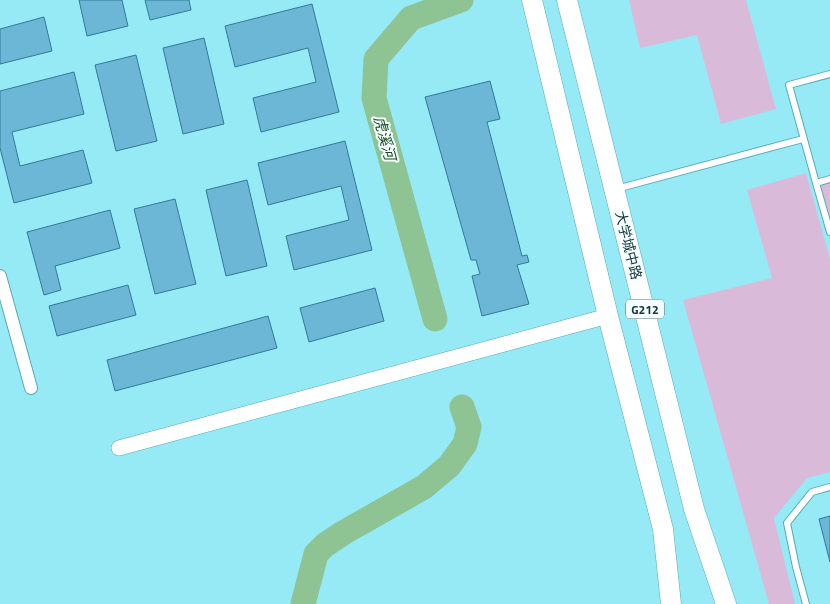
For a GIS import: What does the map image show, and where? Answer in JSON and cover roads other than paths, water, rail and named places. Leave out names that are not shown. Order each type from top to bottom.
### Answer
[{"type":"highway","name":"G212","points":[[532,0],[608,316],[663,529],[671,604]]},
{"type":"highway","name":"大学城中路","points":[[569,6],[694,509],[726,604]]},
{"type":"street","points":[[0,276],[31,388]]},
{"type":"street","points":[[119,448],[608,316]]},
{"type":"lane","points":[[830,74],[789,85],[830,232]]},
{"type":"lane","points":[[615,189],[803,139]]},
{"type":"lane","points":[[816,183],[830,179]]},
{"type":"lane","points":[[806,604],[787,523],[812,492],[830,487]]},
{"type":"waterway","name":"虎溪河","points":[[435,319],[374,98],[376,59],[411,18],[461,0]]},
{"type":"waterway","name":"虎溪河","points":[[303,604],[316,554],[325,545],[424,487],[449,466],[465,444],[469,427],[462,407]]}]
